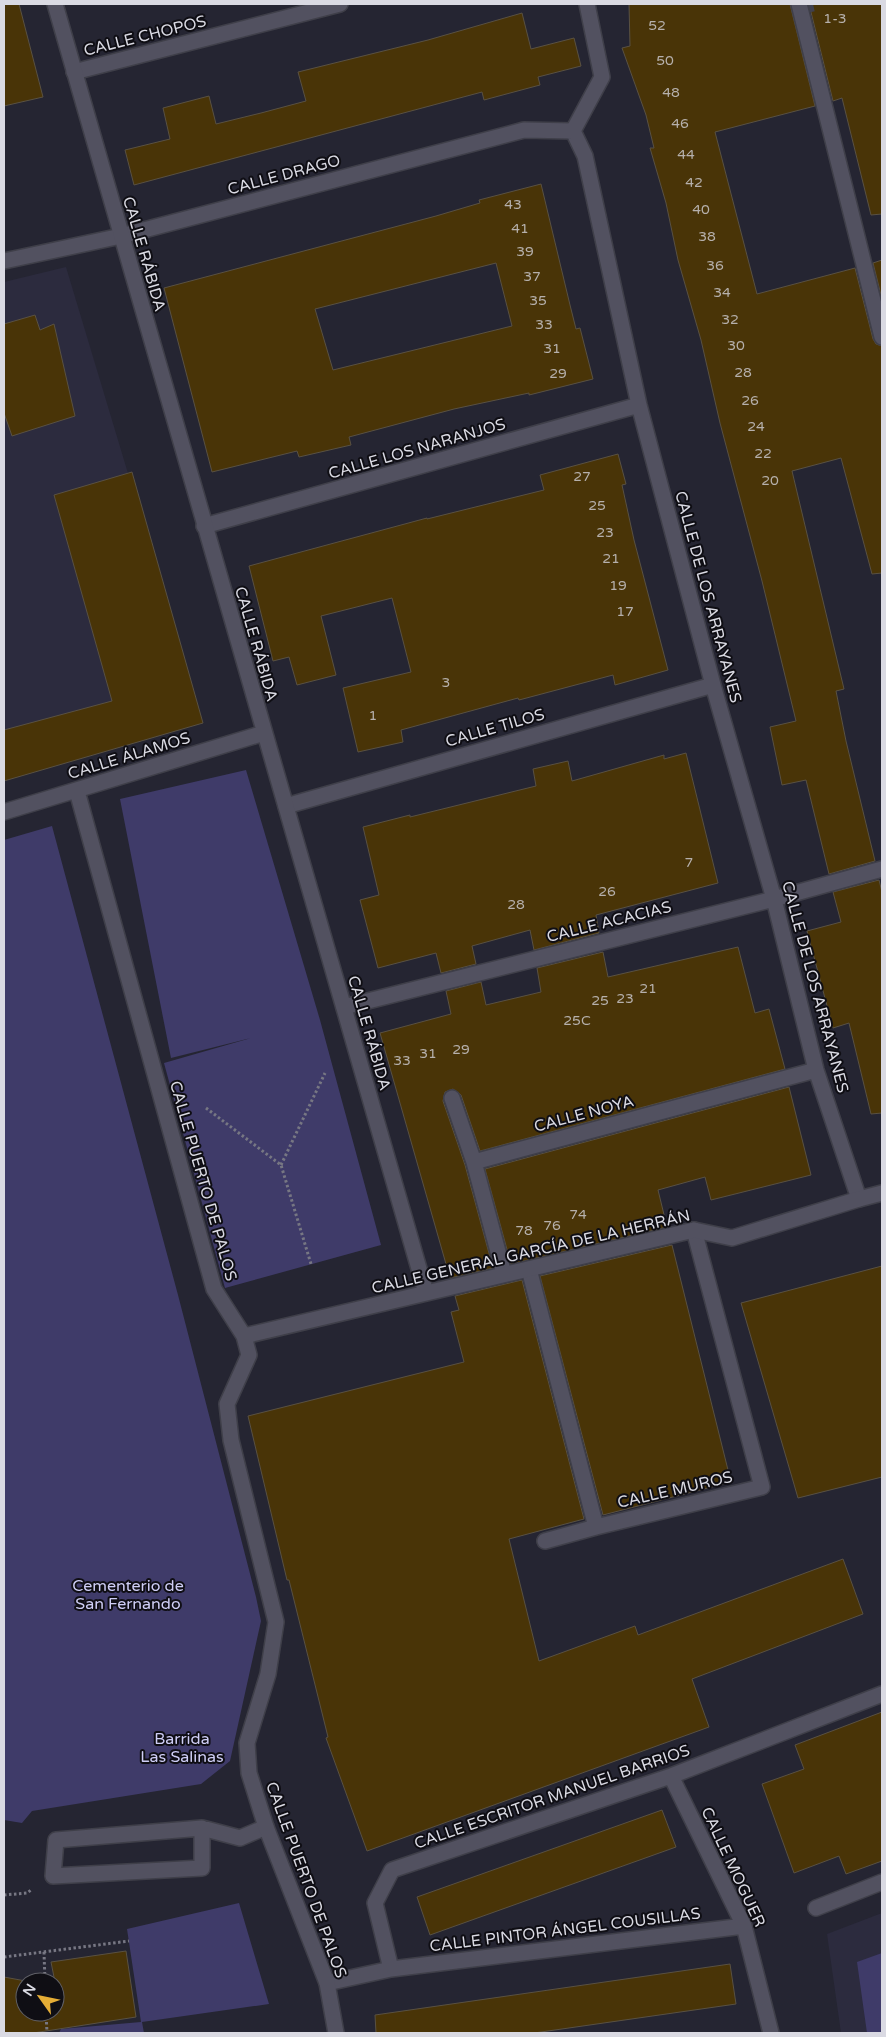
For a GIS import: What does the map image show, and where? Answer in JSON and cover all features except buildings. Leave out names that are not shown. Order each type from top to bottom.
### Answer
[{"type":"street","name":"CALLE RÁBIDA","points":[[55,4],[426,1293]]},
{"type":"street","name":"CALLE CHOPOS","points":[[74,72],[340,4]]},
{"type":"street","points":[[573,131],[602,77],[587,4]]},
{"type":"street","points":[[799,4],[882,337]]},
{"type":"street","name":"CALLE DRAGO","points":[[4,261],[121,236],[524,130],[573,131]]},
{"type":"street","name":"CALLE DE LOS ARRAYANES","points":[[573,131],[585,156],[639,405],[713,685],[774,899],[816,1070],[859,1199]]},
{"type":"street","name":"CALLE LOS NARANJOS","points":[[204,526],[639,405]]},
{"type":"street","name":"CALLE TILOS","points":[[286,806],[713,685]]},
{"type":"street","name":"CALLE ÁLAMOS","points":[[4,812],[264,733]]},
{"type":"street","name":"CALLE PUERTO DE PALOS","points":[[77,791],[214,1289],[244,1336],[249,1355],[227,1404],[231,1440],[276,1622],[268,1674],[247,1743],[249,1773],[266,1827],[327,1983],[336,2033]]},
{"type":"street","name":"CALLE ACACIAS","points":[[344,1007],[774,899],[882,868]]},
{"type":"street","name":"CALLE NOYA","points":[[474,1162],[816,1070]]},
{"type":"street","points":[[452,1098],[474,1162],[504,1274]]},
{"type":"street","name":"CALLE GENERAL GARCÍA DE LA HERRÁN","points":[[244,1336],[694,1230],[732,1238],[859,1199],[882,1194]]},
{"type":"street","name":"CALLE MUROS","points":[[596,1527],[762,1487],[694,1230]]},
{"type":"street","points":[[529,1268],[596,1527],[545,1541]]},
{"type":"street","name":"CALLE ESCRITOR MANUEL BARRIOS","points":[[391,1969],[375,1903],[392,1870],[671,1776],[882,1694]]},
{"type":"street","name":"CALLE MOGUER","points":[[671,1776],[744,1926],[768,2033]]},
{"type":"street","points":[[202,1828],[202,1868],[53,1876],[56,1840],[202,1828],[240,1838],[266,1827]]},
{"type":"street","points":[[816,1908],[882,1882]]},
{"type":"street","name":"CALLE PINTOR ÁNGEL COUSILLAS","points":[[391,1969],[744,1926]]},
{"type":"street","points":[[327,1983],[391,1969]]},
{"type":"path","points":[[281,1165],[325,1074]]},
{"type":"path","points":[[206,1108],[281,1165],[311,1264]]},
{"type":"path","points":[[4,1957],[129,1942]]},
{"type":"path","points":[[44,1952],[45,1972]]},
{"type":"shaded area","points":[[66,267],[203,723],[4,777],[4,282]]},
{"type":"shaded area","points":[[882,1913],[882,2033],[841,2033],[827,1934]]},
{"type":"green space","points":[[246,770],[320,1020],[381,1245],[225,1288],[164,1063],[251,1038],[171,1058],[120,799]]},
{"type":"green space","name":"Cementerio de San Fernando","points":[[52,826],[178,1295],[261,1621],[230,1761],[201,1784],[32,1811],[22,1823],[4,1820],[4,840]]},
{"type":"green space","points":[[239,1903],[269,2004],[142,2022],[144,2033],[59,2033],[61,2029],[141,2022],[127,1929]]},
{"type":"green space","points":[[882,1953],[882,2033],[867,2033],[857,1962]]},
{"type":"tunnel","points":[[800,7],[813,4]]},
{"type":"park label","name":"Barrida Las Salinas","points":[[182,1748]]}]
